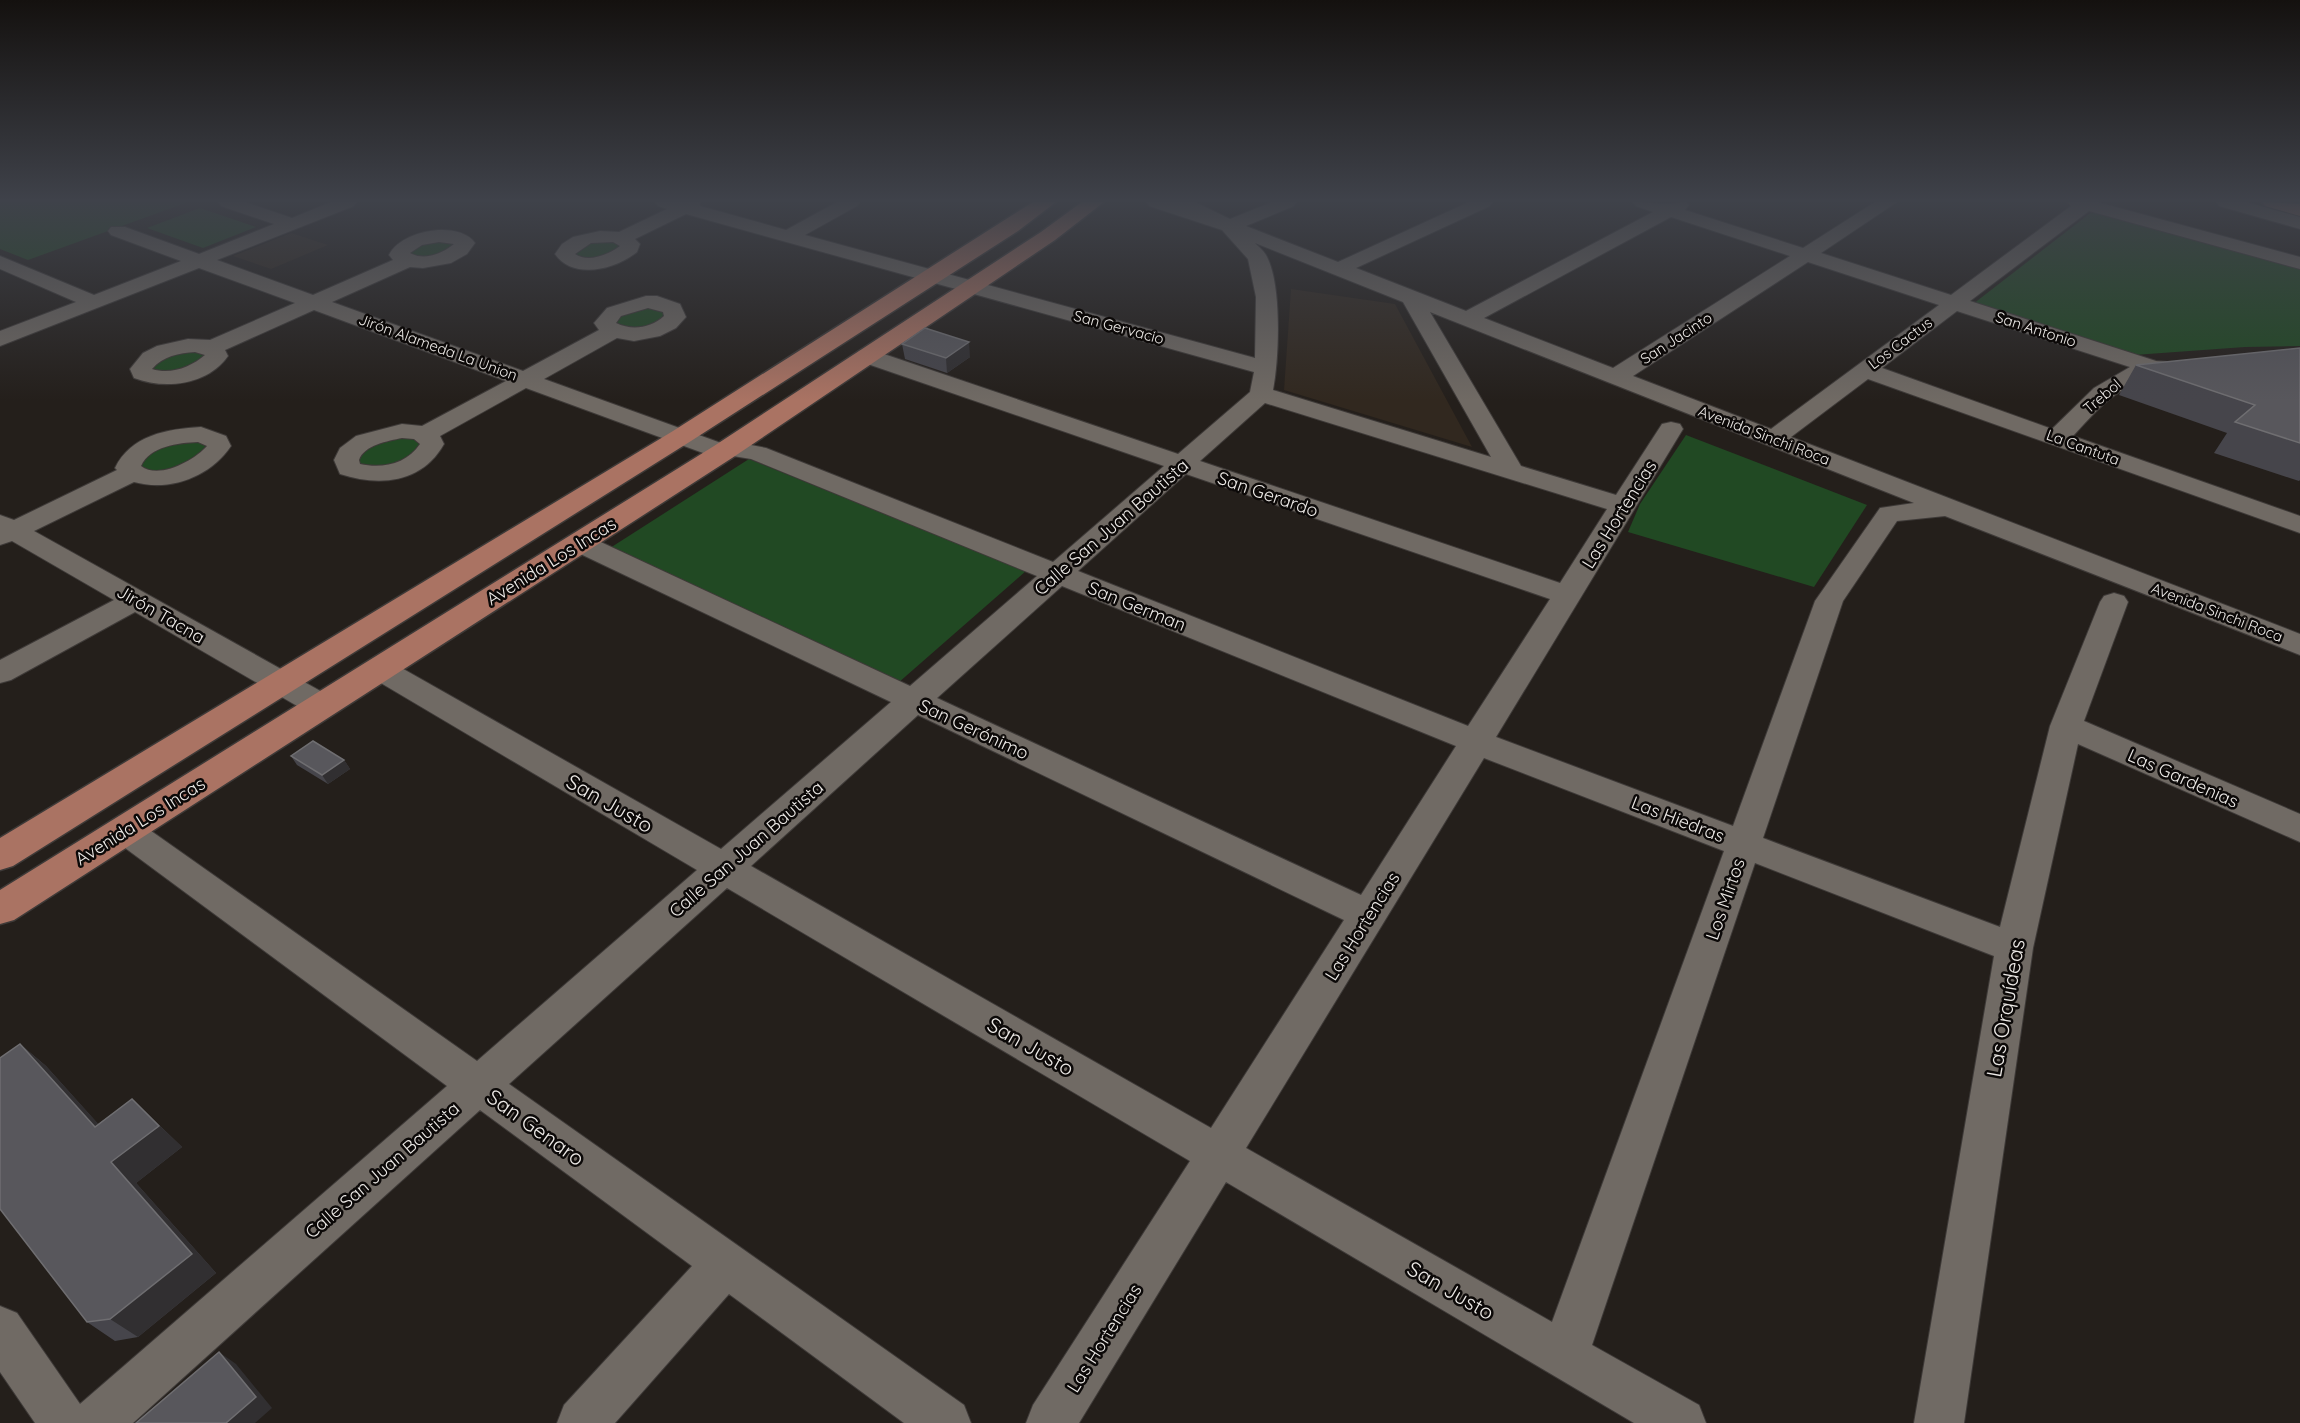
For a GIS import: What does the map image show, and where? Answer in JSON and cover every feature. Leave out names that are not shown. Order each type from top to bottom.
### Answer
[{"type":"main road","name":"Avenida Los Incas","points":[[0,856],[682,436],[945,268]]},
{"type":"main road","name":"Avenida Los Incas","points":[[0,909],[727,450],[999,268]]},
{"type":"street","points":[[15,268],[94,302]]},
{"type":"street","points":[[0,339],[180,268]]},
{"type":"street","name":"Jirón Alameda La Union","points":[[220,268],[682,436],[727,450]]},
{"type":"street","points":[[213,347],[390,268]]},
{"type":"street","name":"San Gervacio","points":[[905,268],[972,287],[1264,381],[1512,472],[1624,506]]},
{"type":"street","points":[[1260,268],[1266,297],[1264,381]]},
{"type":"street","points":[[1467,319],[1561,268]]},
{"type":"street","name":"San Jacinto","points":[[1615,377],[1785,268]]},
{"type":"street","name":"San Antonio","points":[[1847,268],[2166,367]]},
{"type":"street","name":"Los Cactus","points":[[1773,439],[1998,268]]},
{"type":"street","name":"Avenida Sinchi Roca","points":[[1338,269],[2300,645]]},
{"type":"street","points":[[1411,297],[1512,472]]},
{"type":"street","points":[[424,434],[614,331]]},
{"type":"street","name":"San Gerardo","points":[[867,357],[1568,596]]},
{"type":"street","name":"Trebol","points":[[2057,438],[2092,402],[2127,375],[2166,367]]},
{"type":"street","name":"La Cantuta","points":[[1865,370],[2300,525]]},
{"type":"street","name":"Calle San Juan Bautista","points":[[96,1423],[1181,464],[1264,381]]},
{"type":"street","name":"Las Hortencias","points":[[1051,1423],[1671,429]]},
{"type":"street","name":"San German","points":[[727,450],[757,453],[1476,742]]},
{"type":"street","points":[[4,530],[132,473]]},
{"type":"street","name":"Los Mirtos","points":[[1564,1355],[1829,601],[1889,514],[1951,508]]},
{"type":"street","name":"Jirón Tacna","points":[[4,530],[136,600],[322,706]]},
{"type":"street","name":"San Gerónimo","points":[[580,543],[1368,915]]},
{"type":"street","points":[[0,673],[136,600]]},
{"type":"street","name":"Las Orquídeas","points":[[1939,1423],[2014,948],[2066,726],[2114,602]]},
{"type":"street","name":"San Justo","points":[[380,669],[1681,1423]]},
{"type":"street","name":"Las Gardenias","points":[[2066,726],[2300,830]]},
{"type":"street","name":"Las Hiedras","points":[[1476,742],[2014,948]]},
{"type":"street","name":"San Genaro","points":[[125,830],[946,1423]]},
{"type":"street","points":[[582,1423],[725,1264]]},
{"type":"street","points":[[0,1330],[64,1423]]},
{"type":"shaded area","points":[[1291,289],[1395,304],[1472,447],[1284,390]]},
{"type":"green space","points":[[2019,268],[2300,268],[2300,346],[2245,347],[2134,355],[1973,304]]},
{"type":"green space","points":[[658,307],[669,316],[645,329],[616,326],[615,319],[625,311]]},
{"type":"green space","points":[[185,349],[208,355],[185,371],[152,372],[149,366]]},
{"type":"green space","points":[[1686,435],[1867,505],[1814,587],[1628,532],[1640,504]]},
{"type":"green space","points":[[394,436],[421,440],[419,455],[379,470],[357,464],[358,453]]},
{"type":"green space","points":[[201,440],[209,447],[201,458],[194,462],[154,471],[142,466],[141,461],[161,446]]},
{"type":"green space","points":[[749,459],[1026,571],[898,683],[610,548]]},
{"type":"building","points":[[925,328],[969,342],[946,358],[902,344]]},
{"type":"building","points":[[2300,348],[2300,443],[2235,422],[2255,405],[2136,365]]},
{"type":"building","points":[[313,741],[344,760],[322,775],[291,756]]},
{"type":"building","points":[[20,1044],[95,1127],[132,1099],[159,1126],[111,1162],[192,1254],[110,1319],[87,1322],[0,1209],[0,1058]]},
{"type":"building","points":[[219,1352],[256,1397],[226,1423],[136,1423]]}]
